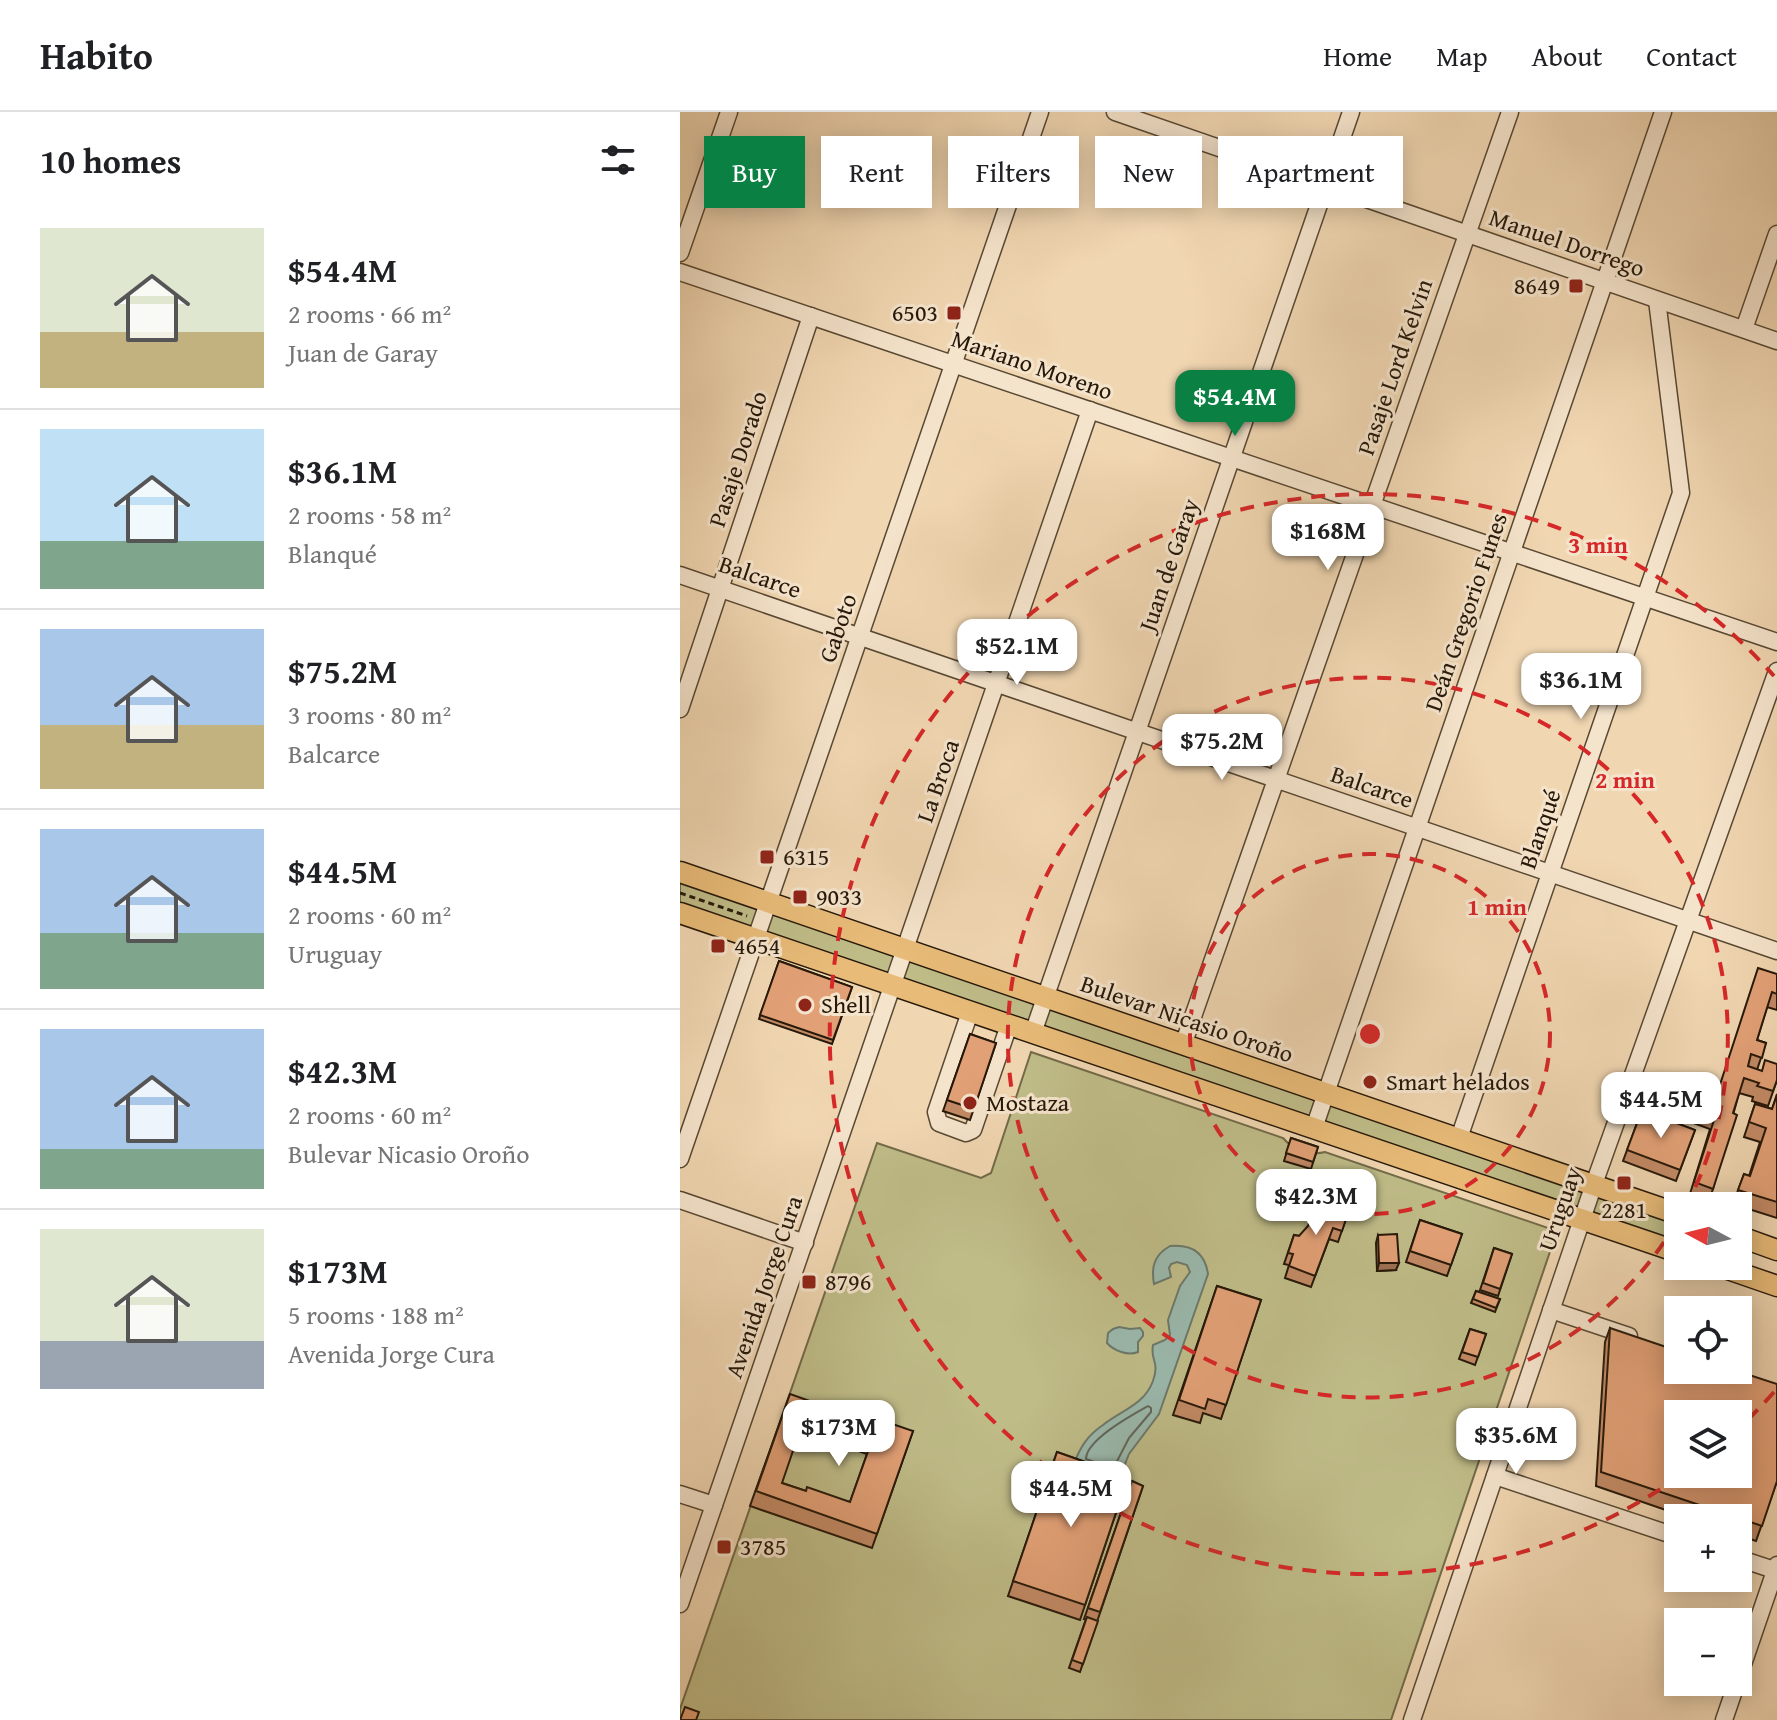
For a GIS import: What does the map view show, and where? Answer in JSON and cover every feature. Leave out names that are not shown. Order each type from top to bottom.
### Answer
[{"type":"main road","name":"Bulevar Nicasio Oroño","points":[[680,872],[1664,1209]]},
{"type":"main road","points":[[680,913],[1664,1247]]},
{"type":"main road","points":[[1752,1241],[1777,1250]]},
{"type":"main road","points":[[1752,1277],[1777,1286]]},
{"type":"street","points":[[680,253],[729,112]]},
{"type":"street","name":"Gaboto","points":[[680,1159],[1040,112]]},
{"type":"street","name":"Manuel Dorrego","points":[[1115,112],[1218,148]]},
{"type":"street","name":"Juan de Garay","points":[[1343,136],[1351,112]]},
{"type":"street","name":"Pasaje Lord Kelvin","points":[[1183,1045],[1510,112]]},
{"type":"street","name":"Deán Gregorio Funes","points":[[1314,1128],[1663,112]]},
{"type":"street","name":"Juan de Garay","points":[[1033,1033],[1318,208]]},
{"type":"street","name":"Manuel Dorrego","points":[[1392,208],[1777,341]]},
{"type":"street","points":[[1744,329],[1777,234]]},
{"type":"street","name":"Mariano Moreno","points":[[680,272],[1777,642]]},
{"type":"street","name":"Blanqué","points":[[1459,1138],[1681,493],[1657,300]]},
{"type":"street","name":"Pasaje Dorado","points":[[680,709],[811,316]]},
{"type":"street","name":"La Broca","points":[[893,986],[1090,410]]},
{"type":"street","name":"Balcarce","points":[[680,575],[1777,951]]},
{"type":"street","name":"Uruguay","points":[[1412,1720],[1581,1219],[1777,671]]},
{"type":"street","name":"Avenida Jorge Cura","points":[[680,1604],[893,986]]},
{"type":"street","points":[[970,1012],[936,1112],[939,1123],[966,1133],[973,1130],[1009,1025]]},
{"type":"street","points":[[680,1200],[805,1243]]},
{"type":"street","points":[[1551,1310],[1650,1344]]},
{"type":"street","points":[[1495,1476],[1664,1532]]},
{"type":"street","points":[[680,1494],[714,1505]]},
{"type":"street","points":[[1752,1562],[1776,1569],[1752,1639]]},
{"type":"street","points":[[1724,1720],[1732,1696]]},
{"type":"shaded area","points":[[680,872],[1664,1209],[1664,1247],[680,913]]},
{"type":"shaded area","points":[[1031,1052],[1283,1138],[1302,1151],[1325,1152],[1557,1231],[1391,1720],[680,1720],[680,1709],[877,1143],[981,1178],[991,1173]]},
{"type":"water","points":[[1170,1246],[1196,1251],[1204,1260],[1208,1274],[1159,1414],[1129,1454],[1119,1479],[1074,1464],[1089,1437],[1138,1402],[1153,1381],[1156,1369],[1153,1345],[1170,1335],[1168,1320],[1180,1286],[1190,1272],[1187,1265],[1171,1264],[1171,1277],[1154,1284],[1155,1262],[1160,1253]]},
{"type":"water","points":[[1119,1327],[1140,1328],[1143,1336],[1138,1342],[1138,1352],[1121,1352],[1107,1343],[1108,1333]]},
{"type":"building","name":"Shell","points":[[779,961],[852,987],[833,1040],[760,1015]]},
{"type":"building","points":[[1758,968],[1777,974],[1777,994],[1772,992],[1757,1040],[1766,1043],[1762,1058],[1751,1054],[1748,1066],[1762,1071],[1765,1060],[1777,1064],[1777,1080],[1773,1091],[1744,1078],[1733,1113],[1737,1115],[1713,1189],[1694,1182],[1716,1114],[1698,1108],[1702,1096],[1715,1100]]},
{"type":"building","points":[[970,1034],[996,1043],[974,1109],[947,1100]]},
{"type":"building","points":[[1777,1095],[1777,1202],[1738,1190],[1744,1174],[1750,1176],[1766,1128],[1749,1122],[1755,1104],[1772,1109]]},
{"type":"building","points":[[1642,1110],[1695,1130],[1680,1170],[1627,1150]]},
{"type":"building","points":[[1291,1138],[1318,1147],[1313,1162],[1286,1153]]},
{"type":"building","points":[[1318,1199],[1349,1210],[1342,1231],[1333,1228],[1315,1276],[1289,1266],[1293,1254],[1288,1253],[1294,1235],[1299,1236],[1308,1226]]},
{"type":"building","points":[[1420,1220],[1462,1234],[1451,1265],[1410,1251]]},
{"type":"building","points":[[1397,1234],[1399,1263],[1379,1263],[1378,1235]]},
{"type":"building","points":[[1494,1248],[1512,1254],[1500,1289],[1483,1283]]},
{"type":"building","points":[[1217,1286],[1261,1300],[1226,1405],[1208,1399],[1205,1409],[1179,1400]]},
{"type":"building","points":[[1476,1291],[1500,1299],[1496,1308],[1473,1299]]},
{"type":"building","points":[[1610,1328],[1664,1346],[1664,1384],[1752,1384],[1752,1376],[1777,1384],[1777,1481],[1762,1526],[1752,1523],[1752,1504],[1696,1504],[1601,1472]]},
{"type":"building","points":[[1470,1329],[1486,1334],[1478,1357],[1462,1352]]},
{"type":"building","points":[[790,1394],[810,1401],[782,1483],[806,1491],[807,1487],[850,1502],[872,1440],[813,1419],[817,1408],[874,1428],[878,1419],[913,1431],[877,1534],[756,1491]]},
{"type":"building","points":[[1057,1452],[1128,1477],[1085,1605],[1013,1581]]},
{"type":"building","points":[[1132,1481],[1143,1486],[1100,1612],[1088,1608]]},
{"type":"building","points":[[1087,1617],[1098,1621],[1083,1664],[1072,1660]]},
{"type":"building","points":[[685,1707],[699,1712],[696,1720],[680,1720]]},
{"type":"place","name":"8649","points":[[1576,286]]},
{"type":"place","name":"6503","points":[[954,313]]},
{"type":"place","name":"6315","points":[[767,857]]},
{"type":"place","name":"9033","points":[[800,897]]},
{"type":"place","name":"4654","points":[[718,946]]},
{"type":"place","name":"Shell","points":[[805,1005]]},
{"type":"place","name":"Smart helados","points":[[1370,1082]]},
{"type":"place","name":"Mostaza","points":[[970,1103]]},
{"type":"place","name":"2281","points":[[1624,1183]]},
{"type":"place","name":"8796","points":[[809,1282]]},
{"type":"place","name":"3785","points":[[724,1547]]}]
